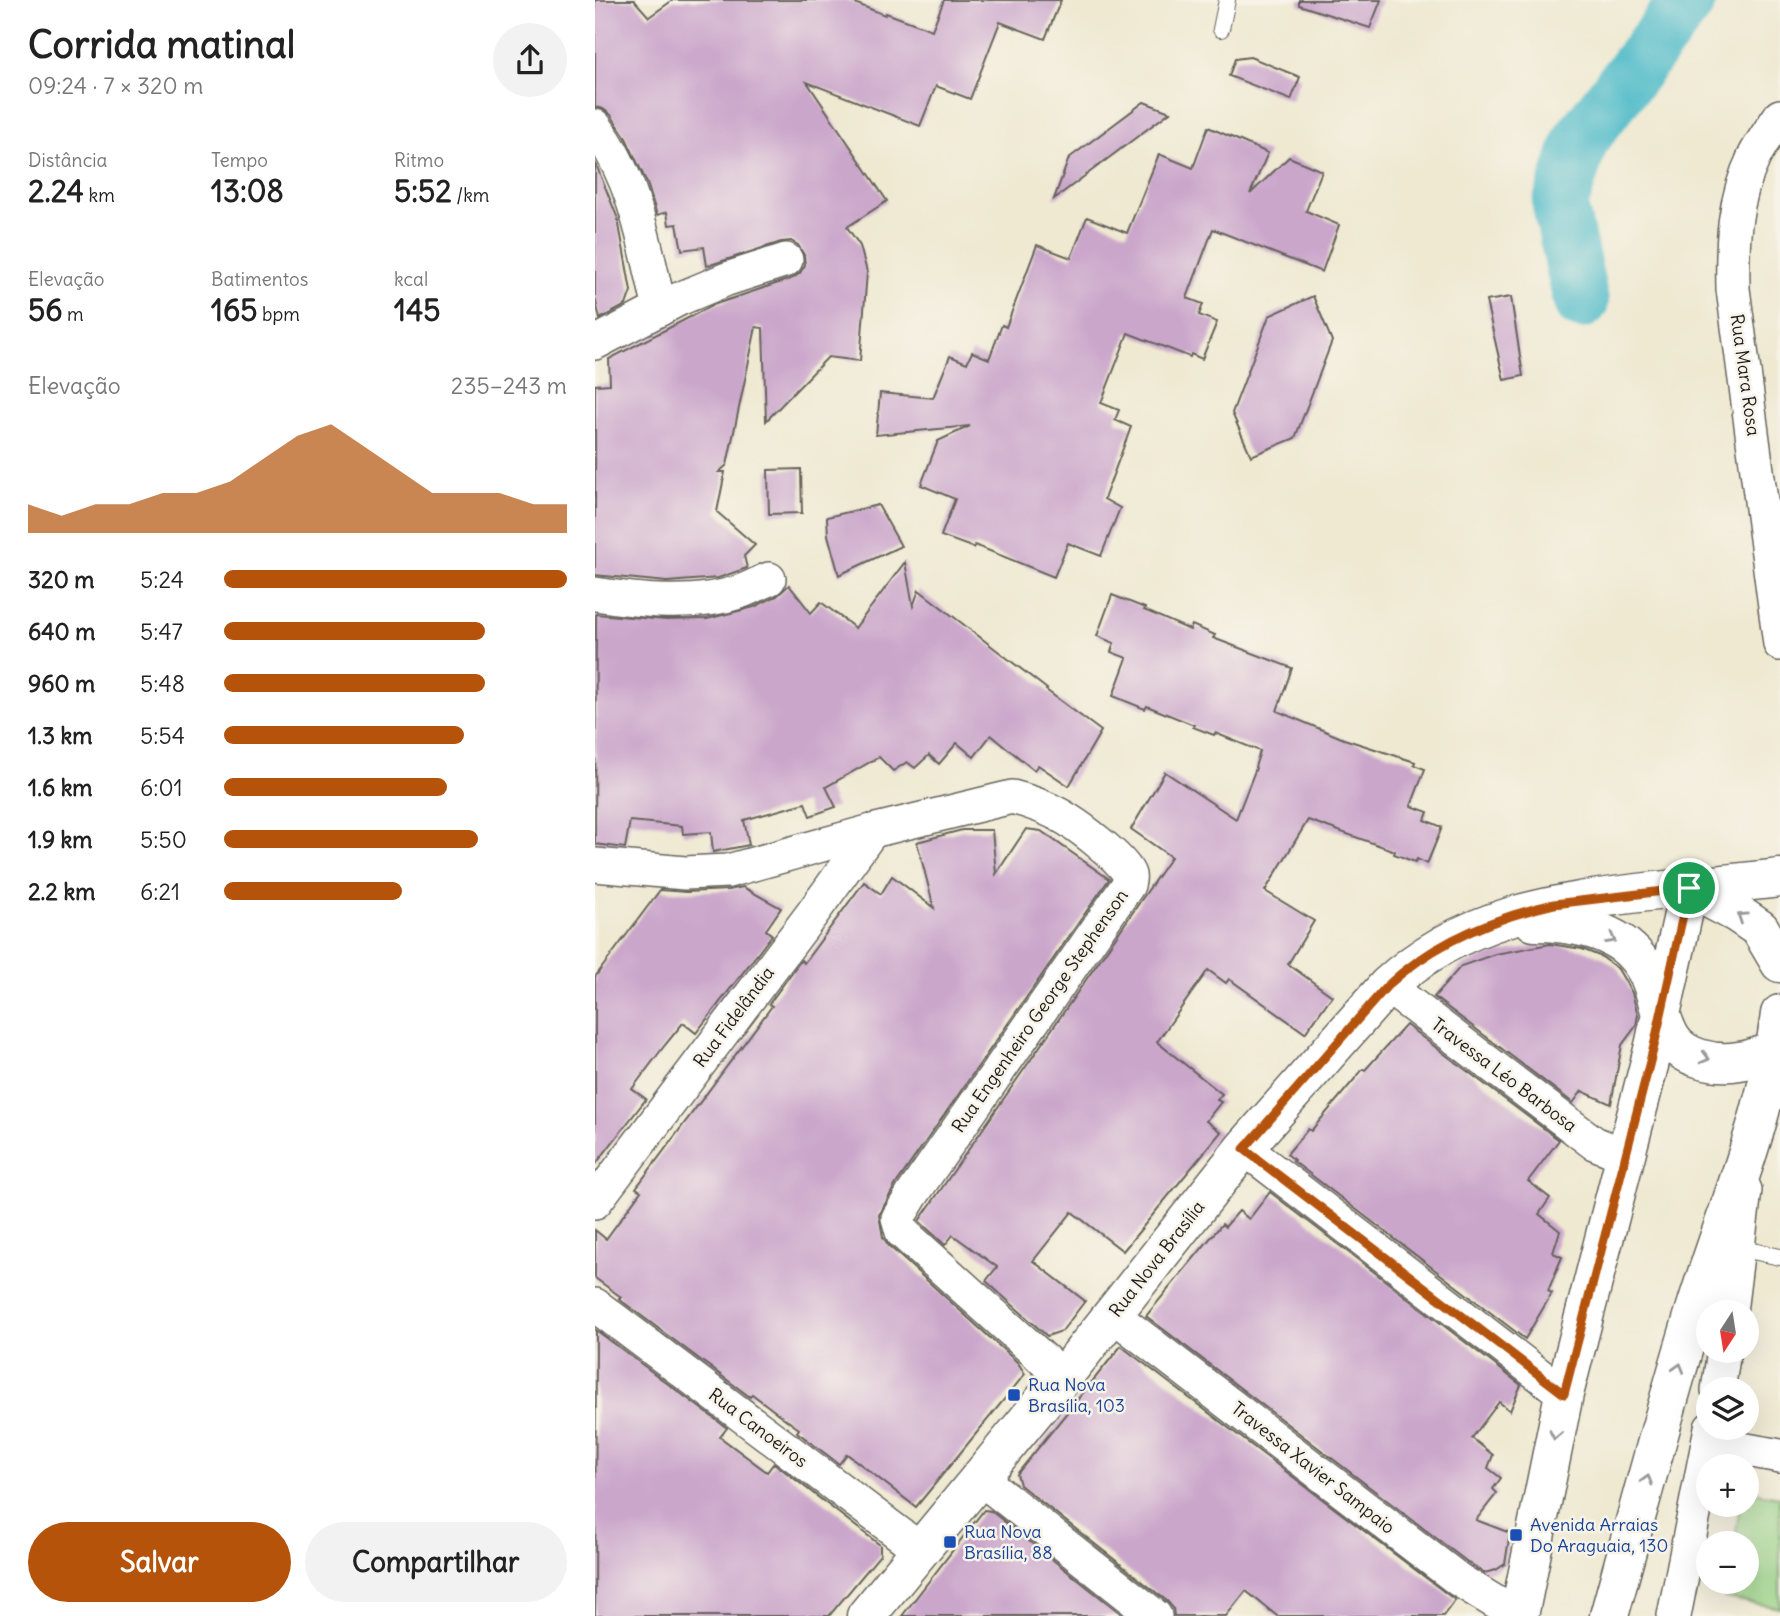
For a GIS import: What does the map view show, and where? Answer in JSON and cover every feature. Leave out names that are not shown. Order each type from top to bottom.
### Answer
[{"type":"main road","name":"Rua Nova Brasília","points":[[866,1616],[1063,1377],[1244,1149],[1387,986],[1408,966],[1473,930],[1554,904],[1780,878]]},
{"type":"main road","points":[[1518,1616],[1564,1394],[1662,1013],[1689,888],[1738,914],[1759,929],[1780,963]]},
{"type":"main road","name":"Rua Nova Brasília","points":[[1473,930],[1531,922],[1563,922],[1606,936],[1633,952],[1647,971],[1671,1038],[1687,1053],[1711,1061],[1741,1061],[1778,1032]]},
{"type":"main road","points":[[1609,1616],[1697,1303],[1749,1154],[1778,1032]]},
{"type":"street","name":"Rua Mara Rosa","points":[[1779,628],[1733,289],[1732,236],[1744,181],[1755,155],[1780,116]]},
{"type":"street","points":[[595,126],[609,144],[636,208],[660,309]]},
{"type":"street","points":[[595,343],[660,309],[727,279],[786,260]]},
{"type":"street","points":[[595,594],[639,600],[706,598],[738,593],[769,579]]},
{"type":"street","name":"Rua Engenheiro George Stephenson","points":[[595,864],[685,873],[728,870],[1012,797],[1033,803],[1067,819],[1111,853],[1129,875],[1128,885],[898,1218],[902,1232],[1063,1377]]},
{"type":"street","name":"Rua Fidelândia","points":[[595,1202],[872,831]]},
{"type":"street","name":"Travessa Léo Barbosa","points":[[1387,986],[1594,1143],[1626,1156]]},
{"type":"street","points":[[1244,1149],[1564,1394]]},
{"type":"street","points":[[1732,1300],[1749,1154]]},
{"type":"street","name":"Rua Canoeiros","points":[[595,1305],[921,1550]]},
{"type":"street","name":"Travessa Xavier Sampaio","points":[[1113,1315],[1459,1580],[1518,1616]]},
{"type":"street","points":[[1674,1616],[1709,1440]]},
{"type":"street","points":[[1727,1440],[1780,1456]]},
{"type":"street","points":[[980,1478],[1155,1616]]},
{"type":"lane","points":[[1221,29],[1227,0]]},
{"type":"lane","points":[[1739,1248],[1780,1257]]},
{"type":"green space","points":[[1759,1493],[1780,1497],[1780,1608],[1724,1598],[1725,1594],[1759,1594],[1759,1531],[1736,1531],[1738,1517],[1759,1517]]},
{"type":"building","points":[[595,0],[634,0],[649,17],[673,0],[847,0],[932,30],[944,0],[1061,0],[1045,39],[1000,22],[970,99],[936,86],[920,126],[807,82],[887,201],[847,227],[860,246],[867,272],[860,361],[828,357],[766,421],[763,328],[756,327],[727,465],[719,472],[725,472],[717,512],[755,545],[744,556],[747,568],[718,578],[667,582],[595,575],[595,385],[610,384],[609,359],[713,305],[793,278],[805,265],[804,255],[798,245],[791,241],[781,242],[707,266],[704,247],[682,250],[677,224],[669,225],[667,212],[657,215],[647,183],[625,136],[611,115],[595,107]]},
{"type":"building","points":[[1299,0],[1381,0],[1370,28],[1299,5]]},
{"type":"building","points":[[1250,57],[1300,77],[1291,100],[1229,76],[1235,59]]},
{"type":"building","points":[[1144,102],[1170,112],[1054,199],[1069,158]]},
{"type":"building","points":[[1208,127],[1268,153],[1250,194],[1289,157],[1322,171],[1306,211],[1339,225],[1322,272],[1213,229],[1187,298],[1203,304],[1199,315],[1217,322],[1202,359],[1128,333],[1101,403],[1119,410],[1115,420],[1131,427],[1104,499],[1120,508],[1101,556],[1068,543],[1054,577],[975,545],[974,548],[941,536],[955,499],[921,485],[938,441],[970,426],[876,435],[880,393],[933,398],[950,356],[967,363],[972,352],[989,359],[1002,325],[1006,327],[1037,245],[1071,258],[1087,217],[1127,233],[1159,154],[1193,168]]},
{"type":"building","points":[[595,162],[618,219],[631,291],[626,305],[600,319],[595,298]]},
{"type":"building","points":[[1313,296],[1332,341],[1295,438],[1251,456],[1232,413],[1269,316]]},
{"type":"building","points":[[1511,297],[1523,376],[1504,380],[1486,301]]},
{"type":"building","points":[[801,469],[802,513],[769,514],[768,470]]},
{"type":"building","points":[[878,505],[901,546],[839,575],[828,535],[827,517]]},
{"type":"building","points":[[905,562],[913,606],[919,590],[1101,731],[1069,786],[1038,765],[1034,770],[991,735],[974,757],[957,743],[939,764],[929,755],[915,768],[907,762],[893,771],[879,757],[826,787],[836,807],[810,816],[805,803],[744,820],[749,845],[713,852],[711,832],[683,834],[682,826],[630,821],[625,848],[595,844],[596,614],[666,620],[707,619],[754,607],[777,596],[789,585],[811,613],[821,602],[855,628]]},
{"type":"building","points":[[1112,595],[1190,630],[1192,625],[1215,635],[1213,638],[1292,668],[1277,711],[1344,739],[1415,762],[1414,765],[1425,769],[1411,806],[1428,812],[1425,820],[1442,827],[1427,864],[1417,859],[1415,862],[1394,854],[1395,851],[1308,820],[1265,891],[1314,921],[1288,964],[1332,996],[1305,1033],[1229,979],[1226,983],[1208,970],[1157,1042],[1222,1094],[1217,1100],[1221,1102],[1206,1121],[1221,1132],[1123,1251],[1072,1212],[1033,1261],[1085,1301],[1062,1331],[1047,1336],[986,1281],[997,1267],[953,1235],[945,1245],[919,1221],[1171,857],[1131,829],[1165,772],[1236,819],[1260,751],[1193,727],[1194,725],[1147,706],[1145,709],[1113,696],[1127,658],[1111,652],[1114,643],[1097,636]]},
{"type":"building","points":[[1026,829],[1041,831],[1109,879],[896,1184],[879,1215],[883,1237],[889,1246],[1018,1363],[1025,1374],[916,1507],[847,1454],[839,1464],[797,1432],[799,1429],[752,1394],[750,1397],[619,1299],[621,1297],[595,1278],[595,1230],[606,1239],[641,1191],[636,1188],[772,1006],[769,1004],[801,960],[804,963],[864,882],[881,894],[892,876],[934,908],[917,842],[962,830],[992,830],[996,874]]},
{"type":"building","points":[[743,887],[781,908],[766,930],[772,935],[696,1033],[683,1023],[665,1045],[632,1089],[646,1099],[595,1165],[595,977],[660,890],[686,892]]},
{"type":"building","points":[[1550,944],[1582,949],[1602,957],[1618,969],[1632,993],[1638,1015],[1636,1026],[1622,1045],[1611,1104],[1582,1091],[1573,1103],[1434,997],[1461,966],[1495,954]]},
{"type":"building","points":[[1406,1025],[1559,1140],[1528,1181],[1550,1198],[1539,1214],[1560,1231],[1553,1253],[1562,1257],[1548,1291],[1552,1293],[1525,1339],[1287,1154]]},
{"type":"building","points":[[1270,1192],[1521,1385],[1510,1411],[1499,1402],[1472,1438],[1493,1455],[1488,1468],[1501,1478],[1493,1489],[1497,1493],[1476,1520],[1510,1533],[1505,1564],[1496,1570],[1484,1573],[1470,1564],[1146,1316],[1222,1224],[1225,1227],[1239,1211],[1249,1219]]},
{"type":"building","points":[[596,1330],[727,1428],[720,1437],[767,1472],[774,1463],[880,1545],[880,1555],[829,1616],[595,1616]]},
{"type":"building","points":[[1121,1346],[1455,1600],[1443,1616],[1277,1616],[1246,1591],[1226,1616],[1174,1616],[1173,1608],[1167,1601],[1020,1485],[1017,1474]]},
{"type":"building","points":[[984,1510],[991,1511],[1124,1616],[902,1616]]},
{"type":"waterway","points":[[1581,301],[1560,205],[1581,139],[1688,0]]},
{"type":"place","name":"Rua Nova Brasília, 103","points":[[1014,1395]]},
{"type":"place","name":"Avenida Arraias Do Araguaia, 130","points":[[1516,1535]]},
{"type":"place","name":"Rua Nova Brasília, 88","points":[[950,1542]]},
{"type":"route","points":[[1689,888],[1654,1046],[1564,1394],[1244,1149],[1387,986],[1408,966],[1473,930],[1537,908],[1602,897],[1689,888]]}]
